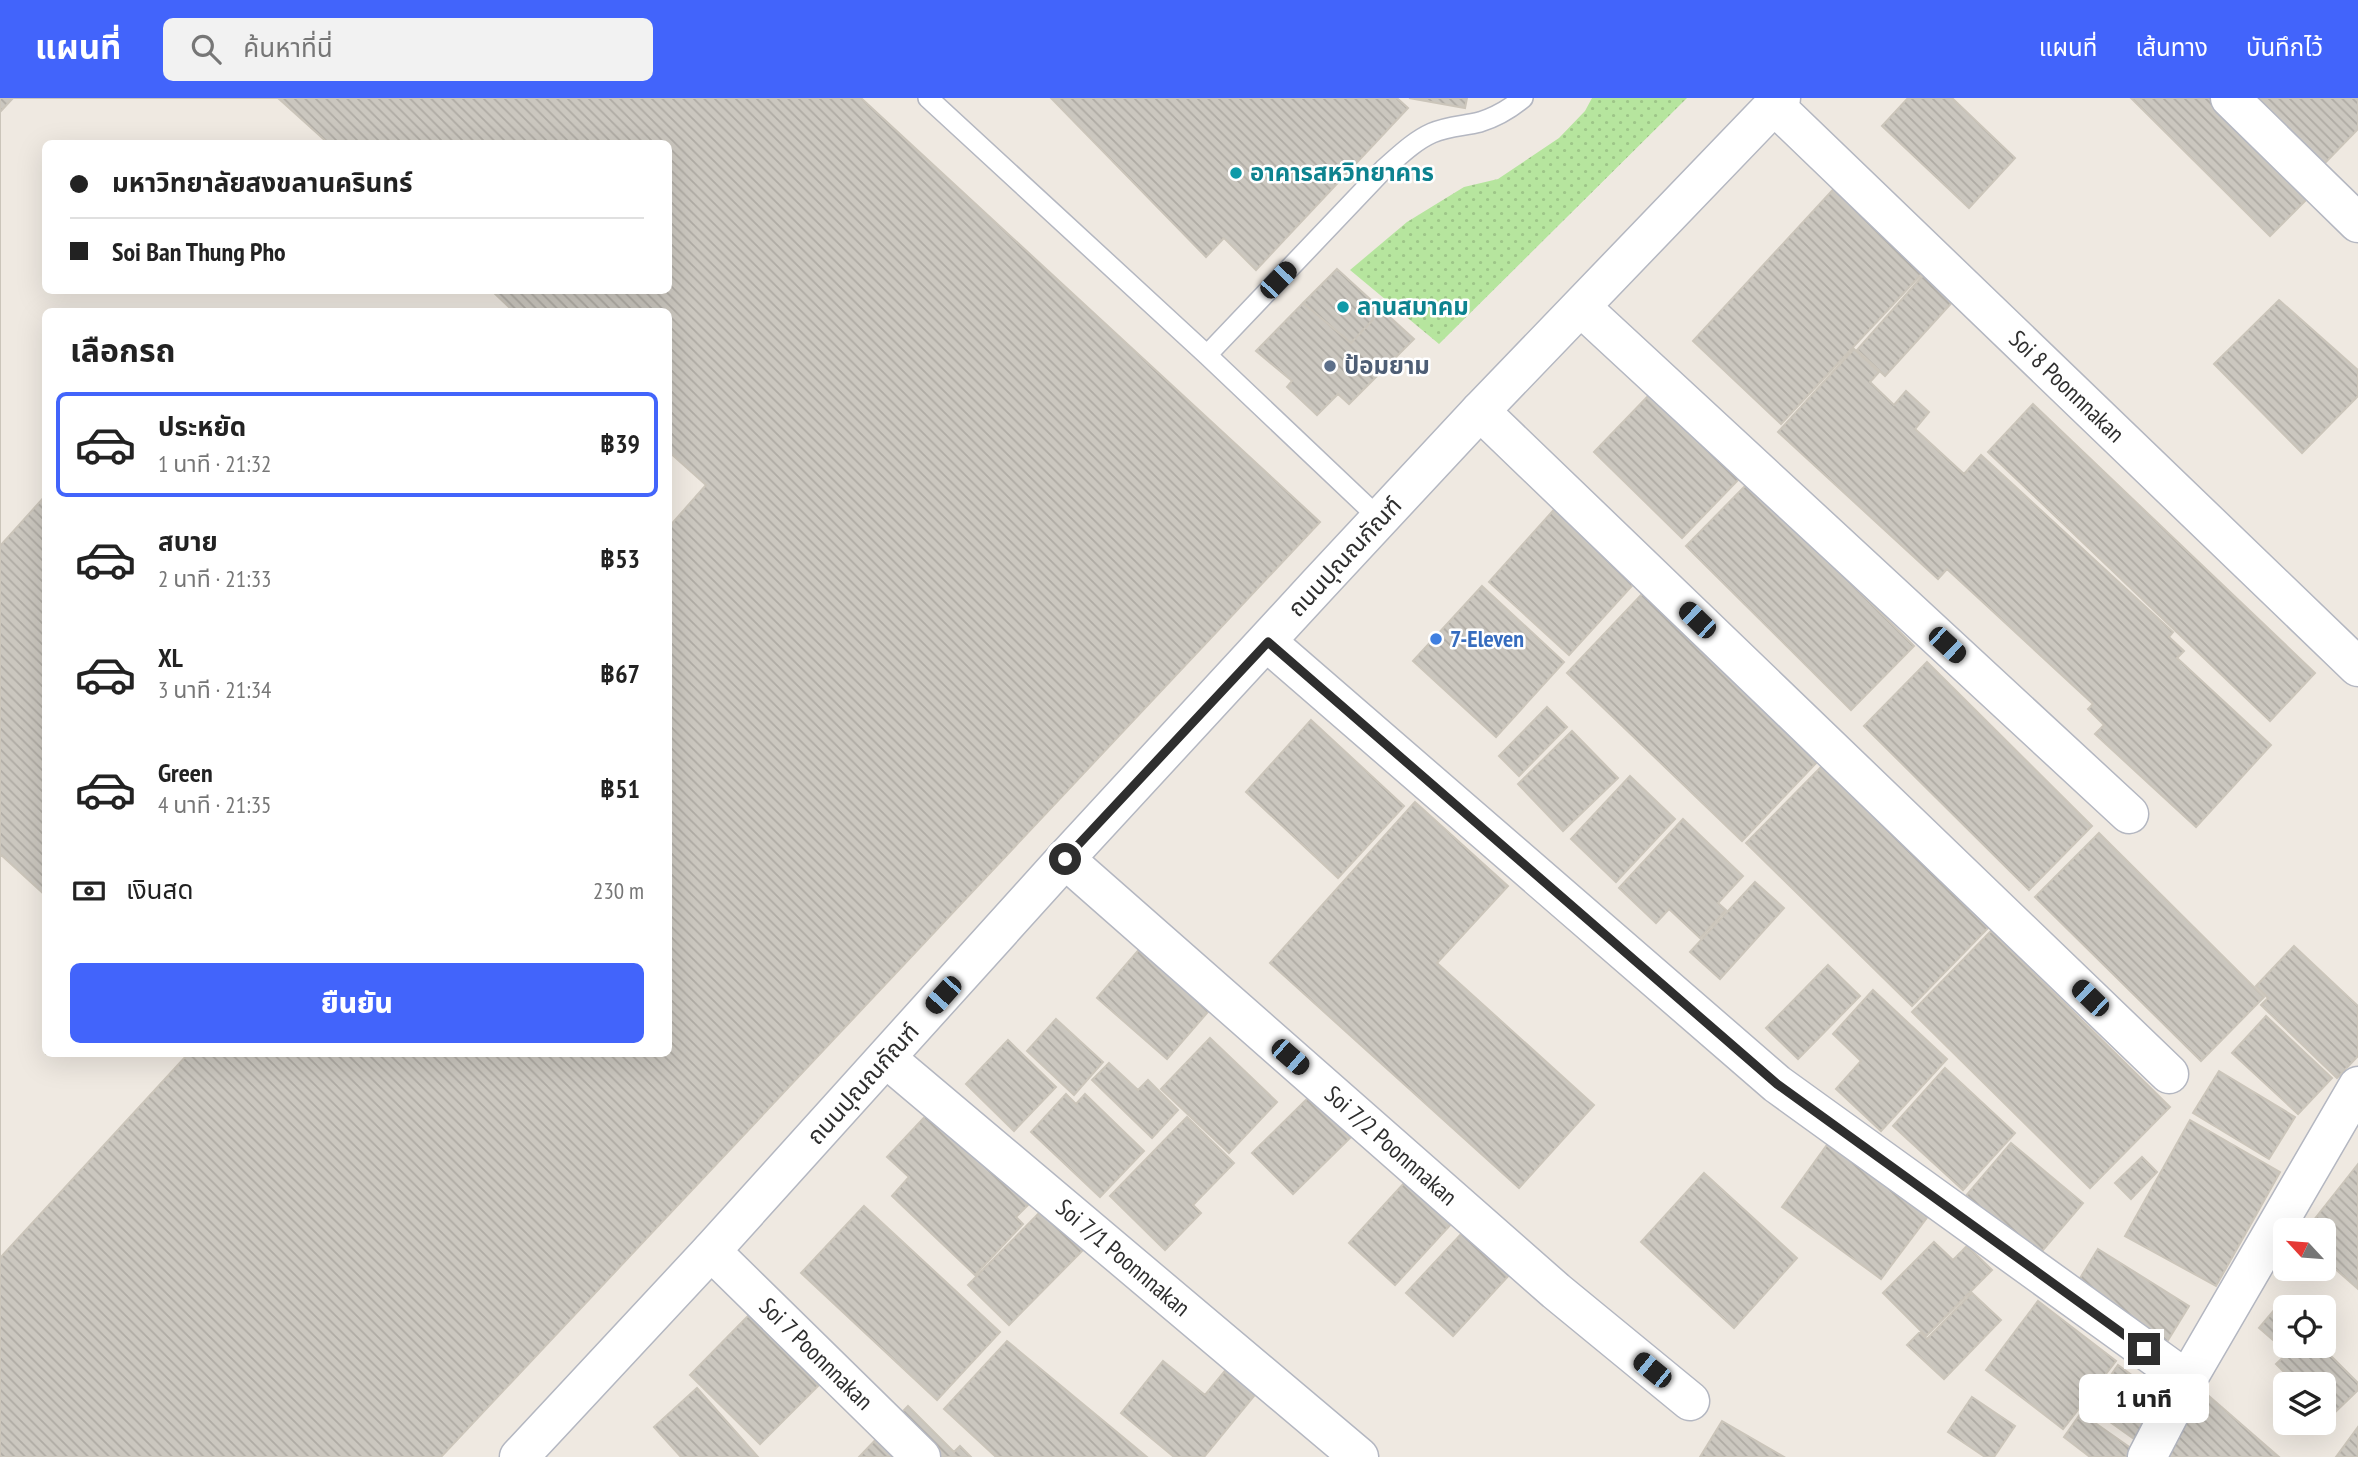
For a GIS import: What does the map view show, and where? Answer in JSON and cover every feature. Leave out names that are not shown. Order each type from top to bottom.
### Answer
[{"type":"street","points":[[2230,98],[2358,223]]},
{"type":"street","name":"ถนนปุณณกัณฑ์","points":[[524,1456],[1065,859],[1480,411],[1778,102]]},
{"type":"street","name":"Soi 8 Poonnnakan","points":[[1778,102],[2358,667]]},
{"type":"street","points":[[1582,307],[2129,814]]},
{"type":"street","points":[[1480,411],[2169,1074]]},
{"type":"street","points":[[1268,642],[1777,1084],[2188,1380]]},
{"type":"street","name":"Soi 7/2 Poonnnakan","points":[[1065,859],[1546,1282],[1690,1401]]},
{"type":"street","name":"Soi 7/1 Poonnnakan","points":[[886,1058],[1359,1457]]},
{"type":"street","points":[[2147,1457],[2188,1380],[2358,1086]]},
{"type":"street","name":"Soi 7 Poonnnakan","points":[[711,1251],[921,1457]]},
{"type":"lane","points":[[928,98],[1380,519]]},
{"type":"lane","points":[[1207,355],[1384,169],[1408,149],[1431,134],[1480,122],[1501,113],[1524,98]]},
{"type":"green space","points":[[1592,98],[1687,98],[1439,344],[1350,270],[1407,222],[1464,187],[1498,179],[1559,138],[1585,111]]},
{"type":"building","points":[[0,98],[861,98],[1320,522],[441,1457],[0,1457]]},
{"type":"building","points":[[13,98],[278,98],[325,140],[42,140],[42,294],[495,294],[510,308],[42,308],[42,499],[0,546],[0,112]]},
{"type":"building","name":"อาคารสหวิทยาคาร","points":[[1051,98],[1397,98],[1408,108],[1256,270],[1224,238],[1206,257]]},
{"type":"building","points":[[1409,98],[1467,98],[1465,108]]},
{"type":"building","points":[[1908,98],[1952,98],[2015,158],[1969,208],[1882,126]]},
{"type":"building","points":[[2131,98],[2240,98],[2324,182],[2270,236]]},
{"type":"building","points":[[2250,98],[2358,98],[2358,129],[2320,168]]},
{"type":"building","points":[[1841,181],[1930,265],[1781,424],[1693,341]]},
{"type":"building","name":"ลานสมาคม","points":[[1337,269],[1382,310],[1351,343],[1303,303]]},
{"type":"building","points":[[1927,271],[1956,298],[1885,376],[1857,350]]},
{"type":"building","points":[[2279,300],[2358,370],[2358,396],[2302,453],[2214,364]]},
{"type":"building","name":"ป้อมยาม","points":[[1303,303],[1351,343],[1382,310],[1414,339],[1349,404],[1338,394],[1317,415],[1287,387],[1292,381],[1256,351]]},
{"type":"building","points":[[1854,349],[1879,372],[1870,382],[1894,405],[1906,391],[1929,412],[1915,429],[1964,474],[1981,455],[2173,632],[2169,637],[2184,651],[2177,658],[2271,745],[2196,827],[2095,734],[2104,725],[2088,709],[2093,704],[1947,569],[1938,579],[1778,432]]},
{"type":"building","points":[[1651,393],[1739,479],[1682,538],[1594,452]]},
{"type":"building","points":[[2033,404],[2315,673],[2270,721],[1988,452]]},
{"type":"building","points":[[672,455],[706,485],[672,523]]},
{"type":"building","points":[[1749,482],[1914,646],[1851,710],[1686,546]]},
{"type":"building","points":[[1559,504],[1639,578],[1569,655],[1489,582]]},
{"type":"building","points":[[1482,586],[1564,662],[1496,737],[1413,661]]},
{"type":"building","points":[[1644,592],[1819,760],[1742,841],[1567,673]]},
{"type":"building","points":[[1927,662],[2092,826],[2029,890],[1864,726]]},
{"type":"building","points":[[1547,707],[1567,727],[1519,776],[1499,756]]},
{"type":"building","points":[[1311,720],[1404,806],[1338,878],[1246,792]]},
{"type":"building","points":[[1572,731],[1618,778],[1563,831],[1518,784]]},
{"type":"building","points":[[1824,764],[1990,926],[1912,1006],[1746,843]]},
{"type":"building","points":[[1630,776],[1675,819],[1616,882],[1571,839]]},
{"type":"building","points":[[1415,802],[1508,886],[1437,963],[1594,1105],[1519,1188],[1270,963]]},
{"type":"building","points":[[1683,819],[1743,876],[1718,903],[1726,910],[1700,938],[1669,909],[1656,923],[1619,888]]},
{"type":"building","points":[[2099,833],[2264,997],[2201,1061],[2035,897]]},
{"type":"building","points":[[0,854],[42,892],[42,1057],[185,1057],[0,1258]]},
{"type":"building","points":[[1755,882],[1784,908],[1720,979],[1690,952]]},
{"type":"building","points":[[1163,922],[1233,983],[1167,1059],[1097,998]]},
{"type":"building","points":[[1991,931],[2170,1107],[2090,1188],[1912,1012]]},
{"type":"building","points":[[2294,946],[2358,1006],[2358,1056],[2337,1078],[2261,1005],[2268,998],[2256,986]]},
{"type":"building","points":[[1828,965],[1860,996],[1798,1059],[1766,1028]]},
{"type":"building","points":[[1873,990],[1947,1059],[1881,1131],[1836,1089],[1861,1061],[1833,1034]]},
{"type":"building","points":[[2266,1016],[2332,1078],[2298,1114],[2232,1053]]},
{"type":"building","points":[[1056,1019],[1103,1062],[1074,1095],[1027,1051]]},
{"type":"building","points":[[1210,1038],[1277,1102],[1229,1153],[1161,1089]]},
{"type":"building","points":[[1008,1040],[1056,1087],[1014,1131],[966,1084]]},
{"type":"building","points":[[1109,1063],[1138,1090],[1148,1080],[1178,1110],[1152,1138],[1092,1080]]},
{"type":"building","points":[[1945,1068],[2015,1133],[1963,1190],[1893,1126]]},
{"type":"building","points":[[2219,1071],[2295,1117],[2269,1159],[2193,1113]]},
{"type":"building","points":[[1066,1094],[1076,1104],[1085,1094],[1144,1151],[1100,1197],[1031,1132]]},
{"type":"building","points":[[1310,1096],[1350,1138],[1293,1194],[1252,1153]]},
{"type":"building","points":[[935,1106],[1033,1200],[1016,1217],[1023,1224],[975,1275],[892,1196],[909,1177],[887,1157]]},
{"type":"building","points":[[1187,1117],[1234,1163],[1193,1205],[1201,1213],[1165,1250],[1110,1196]]},
{"type":"building","points":[[2190,1120],[2280,1172],[2216,1286],[2125,1236]]},
{"type":"building","points":[[1832,1138],[1932,1211],[1881,1279],[1782,1207]]},
{"type":"building","points":[[2011,1143],[2083,1203],[2037,1257],[1965,1197]]},
{"type":"building","points":[[2142,1157],[2157,1172],[2131,1199],[2115,1183]]},
{"type":"building","points":[[2358,1164],[2358,1289],[2336,1270],[2336,1218],[2315,1218]]},
{"type":"building","points":[[1704,1173],[1797,1258],[1734,1328],[1641,1242]]},
{"type":"building","points":[[1407,1180],[1453,1222],[1395,1285],[1349,1243]]},
{"type":"building","points":[[864,1206],[1000,1332],[937,1400],[801,1273]]},
{"type":"building","points":[[1045,1207],[1085,1248],[1009,1325],[968,1285]]},
{"type":"building","points":[[1464,1231],[1511,1273],[1453,1336],[1406,1293]]},
{"type":"building","points":[[1934,1242],[1953,1260],[1967,1246],[1992,1270],[1926,1336],[1883,1293]]},
{"type":"building","points":[[2098,1249],[2189,1306],[2165,1345],[2074,1288]]},
{"type":"building","points":[[1972,1293],[2001,1320],[1944,1379],[1907,1345],[1920,1332],[1927,1339]]},
{"type":"building","points":[[2038,1301],[2116,1361],[2063,1429],[1986,1370]]},
{"type":"building","points":[[2273,1311],[2273,1340],[2259,1328]]},
{"type":"building","points":[[749,1315],[819,1385],[760,1444],[690,1375]]},
{"type":"building","points":[[1007,1341],[1147,1457],[996,1457],[944,1409]]},
{"type":"building","points":[[2282,1358],[2333,1358],[2358,1383],[2358,1390],[2336,1411],[2336,1372],[2284,1372],[2276,1364]]},
{"type":"building","points":[[1163,1361],[1205,1395],[1229,1366],[1259,1390],[1204,1457],[1174,1457],[1121,1413]]},
{"type":"building","points":[[2118,1365],[2166,1400],[2137,1441],[2089,1407]]},
{"type":"building","points":[[697,1388],[758,1457],[681,1457],[654,1427]]},
{"type":"building","points":[[2202,1390],[2279,1457],[2168,1457]]},
{"type":"building","points":[[1972,1397],[2015,1426],[1994,1457],[1985,1457],[1948,1432]]},
{"type":"building","points":[[908,1406],[954,1452],[960,1446],[971,1457],[859,1457]]},
{"type":"building","points":[[2081,1413],[2135,1451],[2131,1457],[2090,1457],[2064,1437]]},
{"type":"building","points":[[1722,1421],[1784,1457],[1700,1457]]},
{"type":"building","points":[[2358,1427],[2358,1457],[2336,1457]]},
{"type":"place","name":"อาคารสหวิทยาคาร","points":[[1236,173]]},
{"type":"place","name":"ลานสมาคม","points":[[1343,307]]},
{"type":"place","name":"ป้อมยาม","points":[[1330,366]]},
{"type":"place","name":"7-Eleven","points":[[1436,639]]},
{"type":"route","points":[[1065,859],[1268,642],[1777,1084],[2144,1349]]}]
